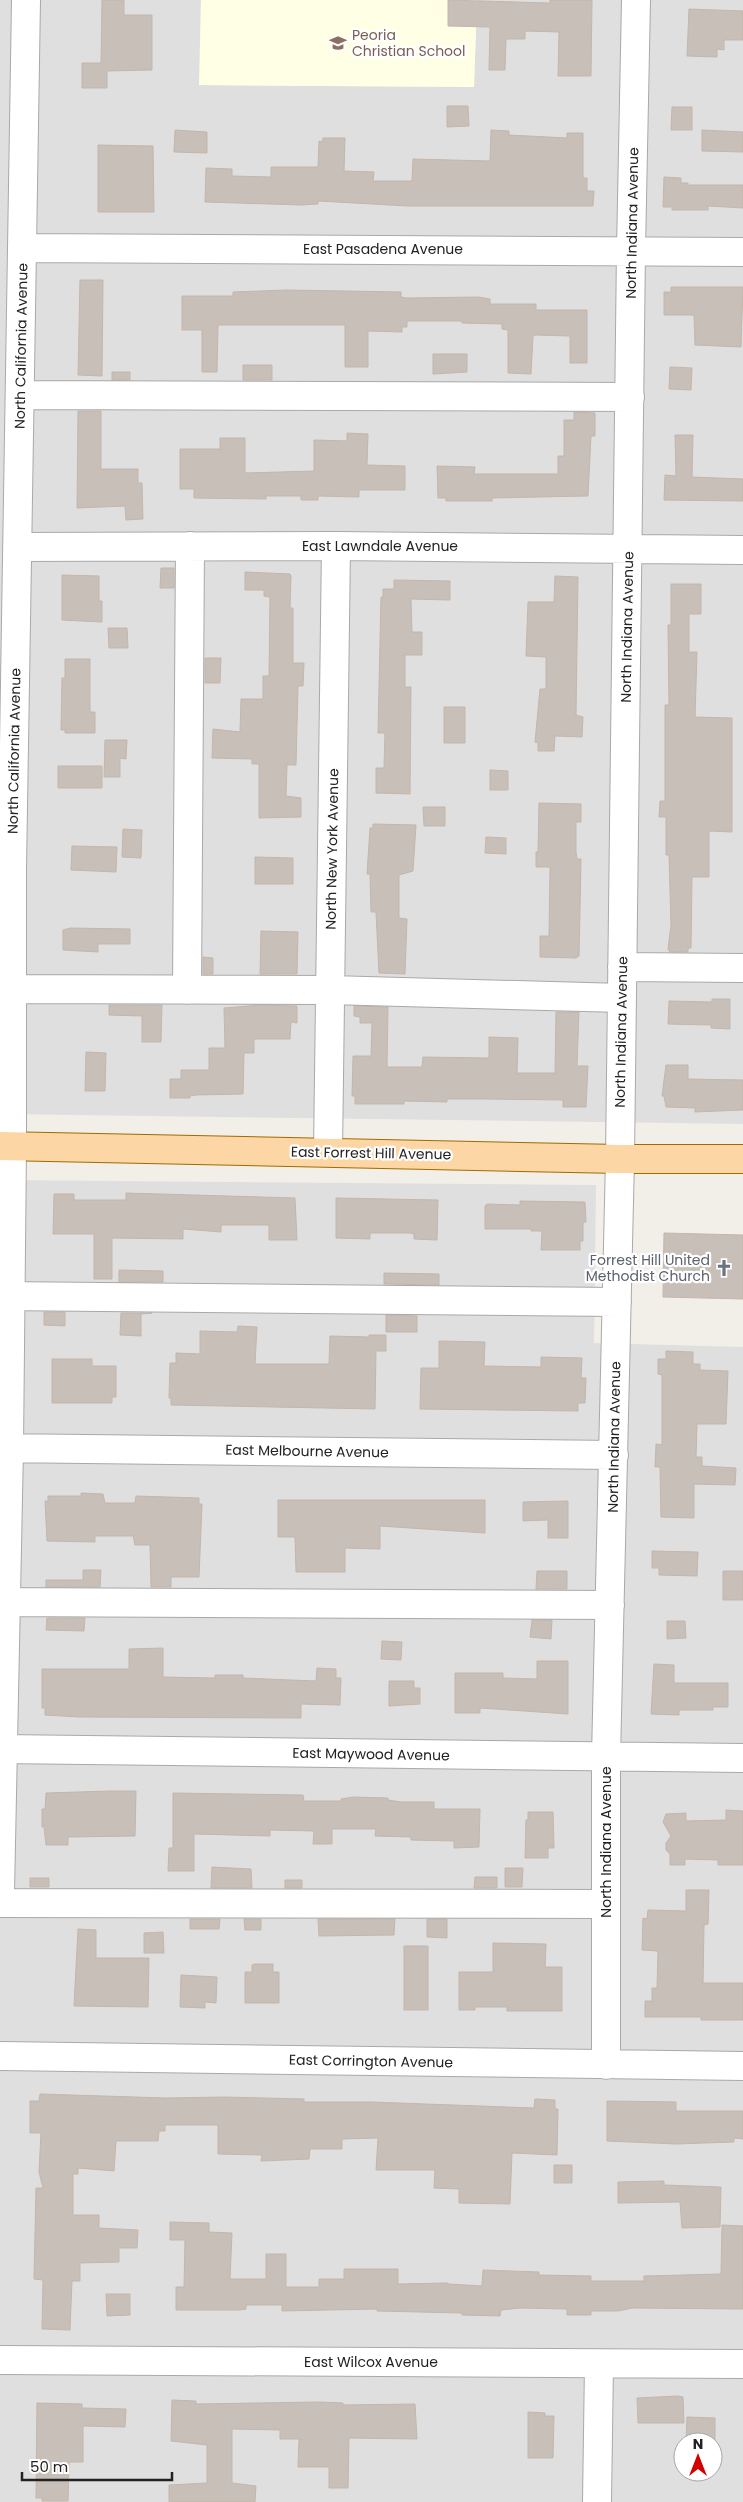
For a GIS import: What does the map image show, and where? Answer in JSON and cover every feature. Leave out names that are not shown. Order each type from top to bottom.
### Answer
[{"type":"main road","name":"East Forrest Hill Avenue","points":[[6,1146],[620,1159],[743,1159]]},
{"type":"street","name":"North California Avenue","points":[[0,1893],[6,1146],[12,989],[6,869],[18,547],[26,0]]},
{"type":"street","name":"North Indiana Avenue","points":[[606,2065],[606,1757],[620,1159],[631,250],[636,0]]},
{"type":"street","name":"East Pasadena Avenue","points":[[22,248],[743,252]]},
{"type":"street","points":[[20,394],[630,396]]},
{"type":"street","points":[[187,990],[190,546]]},
{"type":"street","name":"East Lawndale Avenue","points":[[18,547],[336,546],[743,550]]},
{"type":"street","name":"North New York Avenue","points":[[328,1152],[336,546]]},
{"type":"street","points":[[622,967],[743,968]]},
{"type":"street","points":[[12,989],[330,990],[622,998]]},
{"type":"street","points":[[5,1296],[617,1302]]},
{"type":"street","name":"East Melbourne Avenue","points":[[4,1448],[614,1455]]},
{"type":"street","points":[[3,1602],[610,1605]]},
{"type":"street","name":"East Maywood Avenue","points":[[2,1749],[743,1758]]},
{"type":"street","points":[[0,1903],[606,1904]]},
{"type":"street","name":"East Corrington Avenue","points":[[0,2056],[743,2066]]},
{"type":"street","name":"East Wilcox Avenue","points":[[0,2360],[743,2364]]},
{"type":"street","points":[[597,2502],[599,2364]]},
{"type":"shaded area","points":[[0,0],[201,0],[200,85],[474,87],[477,0],[743,0],[743,1124],[0,1114]]},
{"type":"shaded area","name":"Peoria Christian School","points":[[201,0],[477,0],[474,87],[199,85]]},
{"type":"shaded area","points":[[0,1180],[596,1185],[594,1343],[743,1347],[743,2502],[0,2502]]},
{"type":"building","points":[[102,0],[124,0],[124,15],[152,15],[152,70],[107,71],[107,88],[82,88],[82,63],[101,63]]},
{"type":"building","points":[[448,0],[550,3],[550,0],[592,0],[591,76],[558,76],[559,32],[525,31],[525,39],[506,39],[505,70],[489,70],[490,27],[448,26]]},
{"type":"building","points":[[689,9],[743,11],[743,40],[724,40],[724,50],[717,49],[717,57],[687,56]]},
{"type":"building","points":[[447,106],[468,106],[469,126],[447,127]]},
{"type":"building","points":[[672,107],[692,107],[692,130],[671,130]]},
{"type":"building","points":[[175,130],[207,132],[207,153],[174,152]]},
{"type":"building","points":[[491,130],[509,131],[509,135],[567,138],[567,133],[583,133],[583,178],[587,178],[587,191],[594,191],[593,206],[408,206],[318,201],[318,204],[301,205],[205,202],[206,168],[232,169],[232,176],[271,177],[271,167],[318,167],[319,141],[322,142],[323,138],[345,138],[344,171],[374,172],[373,181],[412,181],[413,159],[490,161]]},
{"type":"building","points":[[702,130],[743,132],[743,152],[702,151]]},
{"type":"building","points":[[98,145],[153,146],[154,212],[98,212]]},
{"type":"building","points":[[664,177],[681,178],[681,183],[688,183],[688,185],[743,185],[743,208],[708,206],[708,210],[672,210],[672,207],[663,207]]},
{"type":"building","points":[[80,280],[103,280],[102,376],[78,375]]},
{"type":"building","points":[[671,287],[743,287],[741,347],[695,345],[694,315],[664,315],[664,292],[671,292]]},
{"type":"building","points":[[286,290],[401,292],[401,297],[407,298],[478,297],[490,299],[490,304],[536,304],[536,310],[587,310],[587,363],[570,363],[570,336],[536,335],[533,336],[531,374],[508,373],[508,330],[502,329],[502,324],[462,323],[462,321],[407,321],[407,327],[402,327],[402,332],[368,331],[368,367],[345,367],[345,325],[218,325],[217,372],[202,372],[202,330],[182,330],[182,296],[233,296],[233,292]]},
{"type":"building","points":[[433,354],[467,354],[467,372],[433,374]]},
{"type":"building","points":[[243,365],[272,365],[272,380],[243,380]]},
{"type":"building","points":[[670,367],[692,368],[691,390],[669,389]]},
{"type":"building","points":[[112,372],[130,372],[130,380],[112,380]]},
{"type":"building","points":[[78,411],[101,411],[101,469],[138,469],[138,483],[142,483],[143,519],[126,520],[125,506],[77,508]]},
{"type":"building","points":[[574,412],[595,413],[595,436],[591,436],[588,496],[492,498],[492,501],[446,501],[446,498],[438,498],[437,466],[475,467],[474,474],[558,474],[558,456],[564,456],[564,420],[574,420]]},
{"type":"building","points":[[347,433],[368,434],[367,465],[405,466],[405,490],[359,490],[359,497],[318,496],[318,500],[301,500],[301,496],[266,496],[266,499],[194,498],[194,489],[180,489],[180,449],[220,449],[220,438],[245,438],[245,473],[314,471],[314,440],[347,441]]},
{"type":"building","points":[[675,435],[693,435],[692,477],[743,479],[743,501],[664,500],[665,475],[676,476]]},
{"type":"building","points":[[161,568],[174,568],[174,588],[160,588]]},
{"type":"building","points":[[245,572],[290,574],[291,576],[290,608],[293,608],[293,663],[304,663],[303,686],[298,686],[296,765],[287,765],[286,796],[301,798],[301,817],[259,818],[259,764],[252,764],[252,759],[212,758],[213,729],[240,732],[241,699],[263,699],[263,676],[269,676],[270,597],[264,596],[264,590],[245,590]]},
{"type":"building","points":[[62,575],[99,576],[99,601],[102,601],[102,622],[62,620]]},
{"type":"building","points":[[555,576],[578,577],[576,715],[583,717],[582,737],[555,736],[554,751],[538,751],[538,743],[535,742],[540,689],[546,689],[546,657],[526,656],[528,602],[554,602]]},
{"type":"building","points":[[394,580],[450,581],[450,600],[411,599],[412,632],[422,632],[422,655],[405,655],[405,687],[411,687],[410,794],[376,793],[376,768],[384,768],[385,733],[378,733],[381,597],[383,597],[383,589],[394,589]]},
{"type":"building","points":[[671,584],[701,584],[701,614],[689,614],[689,652],[697,652],[695,717],[732,718],[732,832],[709,831],[709,877],[692,877],[691,948],[688,948],[688,952],[670,952],[668,949],[671,925],[669,855],[666,855],[666,817],[659,817],[660,801],[665,801],[665,705],[669,705],[668,625],[671,625]]},
{"type":"building","points":[[108,628],[127,628],[128,648],[109,648]]},
{"type":"building","points":[[205,658],[221,658],[220,683],[205,683]]},
{"type":"building","points":[[65,659],[90,659],[90,712],[95,712],[95,733],[65,733],[65,730],[61,730],[62,678],[65,678]]},
{"type":"building","points":[[444,707],[465,707],[465,743],[444,743]]},
{"type":"building","points":[[105,740],[127,740],[126,759],[120,758],[120,777],[104,777]]},
{"type":"building","points":[[58,766],[102,766],[102,788],[58,788]]},
{"type":"building","points":[[490,770],[508,771],[508,790],[490,790]]},
{"type":"building","points":[[539,803],[581,804],[581,822],[576,822],[576,852],[577,859],[581,859],[579,956],[576,958],[540,957],[540,936],[549,936],[550,867],[536,867]]},
{"type":"building","points":[[423,807],[445,807],[445,826],[424,826]]},
{"type":"building","points":[[373,824],[416,825],[413,871],[399,875],[399,918],[407,919],[405,974],[379,973],[376,912],[371,912],[370,874],[367,874],[370,828],[373,828]]},
{"type":"building","points":[[123,829],[142,830],[141,858],[122,857]]},
{"type":"building","points":[[486,837],[506,838],[506,854],[485,853]]},
{"type":"building","points":[[72,846],[117,847],[116,872],[71,870]]},
{"type":"building","points":[[255,857],[293,858],[293,884],[255,884]]},
{"type":"building","points":[[70,928],[130,929],[130,944],[98,944],[98,952],[63,950],[63,930]]},
{"type":"building","points":[[261,931],[298,932],[297,974],[260,974]]},
{"type":"building","points":[[203,957],[213,958],[213,974],[203,974]]},
{"type":"building","points":[[712,999],[730,999],[730,1029],[711,1028],[711,1025],[668,1024],[669,1001],[712,1002]]},
{"type":"building","points":[[109,1005],[162,1005],[161,1042],[142,1042],[142,1016],[109,1015]]},
{"type":"building","points":[[260,1005],[297,1006],[297,1023],[291,1022],[290,1039],[254,1039],[254,1053],[244,1053],[243,1094],[196,1095],[190,1096],[190,1098],[170,1098],[170,1079],[181,1079],[181,1070],[209,1070],[209,1048],[225,1048],[224,1008]]},
{"type":"building","points":[[354,1006],[388,1007],[387,1067],[422,1067],[423,1057],[489,1058],[489,1037],[518,1038],[517,1073],[555,1073],[556,1012],[579,1012],[577,1066],[588,1066],[586,1107],[563,1107],[563,1100],[447,1099],[447,1102],[404,1101],[404,1104],[355,1104],[355,1096],[352,1096],[353,1056],[371,1056],[372,1023],[360,1023],[360,1017],[354,1016]]},
{"type":"building","points":[[86,1052],[106,1053],[105,1091],[85,1091]]},
{"type":"building","points":[[666,1065],[688,1065],[688,1079],[743,1080],[743,1110],[695,1112],[695,1108],[666,1107],[664,1096],[662,1096]]},
{"type":"building","points":[[126,1193],[295,1198],[297,1240],[269,1240],[269,1225],[221,1225],[221,1232],[183,1229],[183,1239],[112,1238],[112,1279],[94,1279],[94,1234],[53,1234],[54,1194],[74,1194],[74,1200],[126,1200]]},
{"type":"building","points":[[336,1198],[438,1200],[437,1240],[414,1239],[414,1234],[410,1233],[370,1233],[370,1239],[336,1238]]},
{"type":"building","points":[[520,1201],[585,1202],[586,1222],[583,1222],[583,1241],[580,1241],[580,1250],[541,1250],[542,1231],[531,1231],[531,1229],[485,1229],[485,1206],[487,1204],[520,1205]]},
{"type":"building","points":[[664,1233],[743,1235],[743,1299],[663,1297]]},
{"type":"building","points":[[119,1270],[163,1271],[163,1282],[119,1282]]},
{"type":"building","points":[[384,1273],[439,1274],[439,1285],[384,1284]]},
{"type":"building","points":[[44,1312],[65,1312],[65,1326],[44,1325]]},
{"type":"building","points":[[121,1313],[152,1313],[141,1314],[141,1336],[120,1335]]},
{"type":"building","points":[[386,1315],[417,1316],[417,1332],[386,1332]]},
{"type":"building","points":[[238,1326],[257,1327],[255,1364],[329,1364],[330,1336],[369,1337],[369,1335],[386,1335],[386,1351],[376,1351],[375,1409],[171,1405],[171,1398],[169,1398],[170,1363],[176,1363],[176,1353],[200,1354],[200,1331],[237,1332]]},
{"type":"building","points":[[439,1341],[485,1342],[484,1366],[541,1367],[541,1357],[582,1358],[581,1378],[586,1378],[585,1403],[578,1403],[578,1411],[420,1409],[421,1368],[439,1368]]},
{"type":"building","points":[[666,1351],[693,1352],[693,1364],[700,1364],[700,1370],[728,1371],[726,1424],[697,1424],[696,1457],[702,1457],[702,1466],[736,1468],[735,1485],[694,1484],[694,1518],[661,1517],[660,1467],[655,1467],[656,1444],[662,1445],[662,1375],[658,1374],[658,1359],[666,1359]]},
{"type":"building","points":[[52,1359],[92,1359],[92,1366],[116,1366],[116,1397],[112,1397],[112,1403],[52,1403]]},
{"type":"building","points":[[81,1493],[103,1494],[105,1503],[135,1503],[136,1496],[199,1498],[199,1504],[202,1504],[199,1577],[171,1577],[171,1587],[151,1587],[150,1545],[135,1545],[133,1536],[95,1536],[95,1542],[47,1541],[45,1501],[48,1501],[48,1496],[81,1496]]},
{"type":"building","points":[[278,1500],[485,1500],[485,1533],[380,1526],[380,1549],[345,1548],[345,1572],[296,1572],[295,1537],[278,1537]]},
{"type":"building","points":[[568,1501],[568,1538],[548,1538],[548,1520],[523,1521],[523,1502]]},
{"type":"building","points":[[652,1551],[698,1552],[697,1576],[659,1575],[659,1568],[652,1568]]},
{"type":"building","points":[[83,1570],[101,1570],[100,1587],[46,1587],[46,1580],[83,1580]]},
{"type":"building","points":[[537,1571],[567,1571],[567,1589],[536,1589]]},
{"type":"building","points":[[723,1571],[743,1571],[743,1600],[723,1600]]},
{"type":"building","points":[[47,1618],[85,1618],[84,1631],[46,1630]]},
{"type":"building","points":[[532,1620],[552,1620],[551,1639],[530,1637]]},
{"type":"building","points":[[667,1621],[685,1621],[686,1638],[667,1639]]},
{"type":"building","points":[[382,1641],[402,1642],[401,1660],[381,1659]]},
{"type":"building","points":[[163,1648],[163,1677],[215,1678],[215,1675],[243,1675],[243,1678],[316,1681],[317,1668],[336,1669],[336,1678],[341,1678],[340,1705],[301,1704],[301,1718],[79,1717],[45,1715],[45,1708],[42,1708],[42,1669],[129,1669],[129,1649]]},
{"type":"building","points":[[537,1661],[568,1661],[568,1714],[480,1708],[480,1713],[455,1713],[455,1673],[503,1673],[503,1678],[537,1679]]},
{"type":"building","points":[[654,1664],[674,1665],[674,1683],[728,1683],[728,1707],[713,1707],[713,1710],[679,1710],[679,1715],[651,1714]]},
{"type":"building","points":[[389,1681],[414,1681],[414,1688],[420,1688],[420,1704],[389,1706]]},
{"type":"building","points":[[136,1791],[135,1836],[68,1837],[68,1845],[46,1845],[44,1827],[42,1827],[42,1809],[45,1809],[46,1793]]},
{"type":"building","points":[[173,1793],[303,1795],[304,1801],[341,1801],[341,1799],[353,1797],[388,1798],[388,1800],[401,1802],[434,1802],[434,1809],[480,1809],[479,1847],[454,1848],[454,1841],[411,1840],[411,1837],[375,1836],[376,1829],[332,1829],[332,1844],[313,1844],[314,1831],[270,1830],[270,1836],[194,1834],[194,1871],[168,1871],[169,1848],[173,1848]]},
{"type":"building","points":[[726,1810],[743,1811],[743,1865],[718,1865],[718,1860],[685,1859],[685,1865],[670,1865],[670,1854],[666,1850],[666,1843],[671,1836],[663,1822],[666,1814],[686,1813],[686,1821],[726,1820]]},
{"type":"building","points":[[528,1812],[553,1812],[554,1848],[548,1848],[548,1858],[525,1858]]},
{"type":"building","points":[[212,1867],[251,1869],[252,1888],[211,1888]]},
{"type":"building","points":[[505,1868],[523,1868],[522,1887],[505,1887]]},
{"type":"building","points":[[475,1877],[497,1877],[497,1888],[474,1888]]},
{"type":"building","points":[[30,1878],[49,1878],[49,1887],[30,1887]]},
{"type":"building","points":[[285,1880],[302,1880],[302,1888],[285,1888]]},
{"type":"building","points":[[686,1890],[709,1890],[708,1924],[704,1925],[703,1983],[743,1983],[743,2020],[701,2020],[701,2017],[645,2017],[645,2001],[652,2001],[652,1988],[657,1988],[658,1951],[642,1950],[643,1918],[647,1919],[648,1910],[686,1911]]},
{"type":"building","points":[[190,1919],[220,1919],[219,1929],[190,1929]]},
{"type":"building","points":[[244,1919],[261,1919],[261,1930],[245,1930]]},
{"type":"building","points":[[318,1919],[395,1919],[394,1935],[319,1936]]},
{"type":"building","points":[[427,1919],[447,1919],[447,1938],[427,1937]]},
{"type":"building","points":[[78,1929],[96,1930],[96,1958],[149,1958],[148,2007],[74,2006]]},
{"type":"building","points":[[163,1932],[164,1953],[144,1953],[144,1933]]},
{"type":"building","points":[[493,1943],[546,1944],[545,1967],[562,1967],[562,2011],[507,2011],[507,2007],[475,2007],[475,2010],[459,2010],[459,1972],[493,1972]]},
{"type":"building","points":[[404,1946],[428,1946],[428,2010],[404,2010]]},
{"type":"building","points":[[273,1964],[273,1972],[279,1972],[279,2003],[245,2003],[245,1972],[252,1972],[252,1965]]},
{"type":"building","points":[[181,1975],[217,1977],[216,2003],[205,2002],[205,2008],[180,2007]]},
{"type":"building","points":[[40,2094],[166,2098],[304,2099],[304,2102],[371,2102],[534,2108],[535,2099],[555,2100],[555,2109],[558,2109],[557,2155],[512,2153],[510,2204],[459,2203],[459,2189],[434,2188],[435,2170],[376,2170],[378,2138],[342,2139],[342,2149],[310,2149],[309,2159],[261,2161],[262,2155],[218,2154],[218,2125],[165,2125],[165,2131],[159,2131],[158,2141],[116,2141],[114,2171],[78,2168],[78,2174],[73,2174],[73,2215],[99,2215],[99,2228],[138,2230],[137,2248],[119,2248],[119,2262],[80,2263],[80,2281],[72,2281],[70,2330],[42,2329],[43,2280],[34,2279],[36,2188],[43,2188],[39,2172],[41,2133],[30,2133],[30,2101],[39,2101]]},
{"type":"building","points":[[607,2101],[676,2102],[676,2111],[743,2111],[743,2139],[734,2138],[734,2142],[676,2144],[607,2141]]},
{"type":"building","points":[[554,2165],[572,2165],[572,2183],[554,2183]]},
{"type":"building","points":[[664,2181],[664,2185],[721,2187],[720,2227],[682,2228],[680,2202],[618,2203],[618,2182]]},
{"type":"building","points":[[170,2222],[209,2223],[209,2232],[232,2233],[230,2279],[266,2279],[266,2254],[286,2254],[286,2287],[319,2287],[319,2279],[344,2279],[344,2269],[398,2269],[398,2284],[448,2283],[482,2286],[483,2270],[539,2272],[539,2275],[591,2276],[591,2281],[644,2281],[644,2276],[721,2274],[722,2225],[743,2226],[743,2309],[632,2308],[618,2311],[591,2311],[591,2315],[567,2315],[567,2309],[520,2308],[501,2310],[500,2316],[377,2311],[377,2309],[282,2311],[282,2305],[246,2305],[246,2309],[239,2310],[176,2310],[176,2287],[184,2287],[185,2240],[170,2240]]},
{"type":"building","points":[[106,2294],[130,2294],[130,2315],[107,2316]]},
{"type":"building","points":[[683,2397],[684,2423],[638,2423],[637,2398]]},
{"type":"building","points":[[172,2400],[196,2401],[196,2404],[318,2402],[343,2403],[343,2405],[415,2404],[417,2439],[349,2438],[348,2488],[329,2488],[329,2467],[298,2467],[299,2439],[280,2439],[280,2430],[232,2429],[232,2483],[256,2486],[255,2502],[169,2502],[169,2485],[207,2483],[207,2445],[171,2441]]},
{"type":"building","points":[[37,2403],[82,2404],[82,2408],[126,2409],[125,2427],[83,2426],[83,2462],[69,2462],[68,2501],[42,2501],[42,2498],[36,2498]]},
{"type":"building","points":[[528,2412],[545,2413],[545,2416],[554,2416],[553,2458],[528,2458]]},
{"type":"building","points":[[687,2417],[715,2418],[715,2432],[686,2432]]},
{"type":"place","name":"Peoria Christian School","points":[[338,43]]},
{"type":"place","name":"Forrest Hill United Methodist Church","points":[[724,1268]]}]
